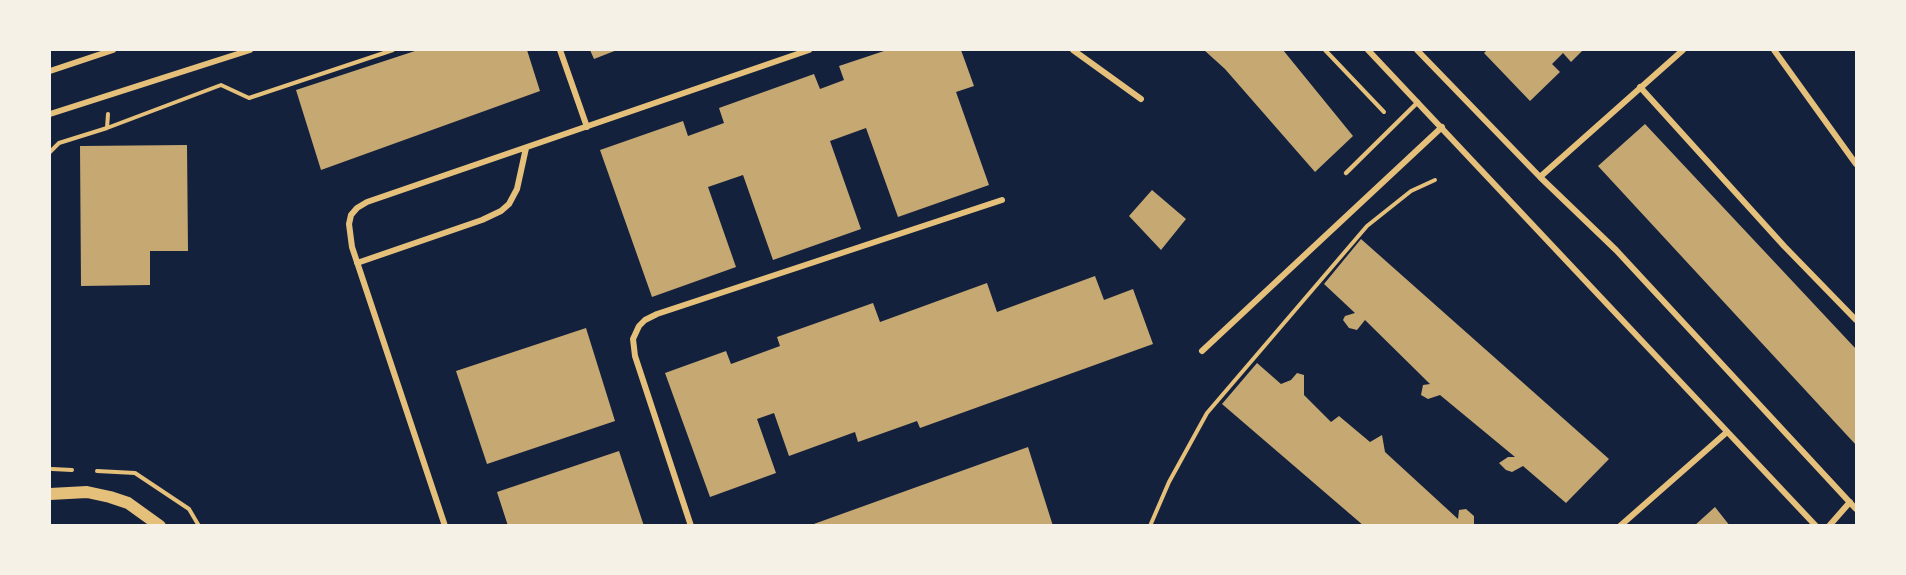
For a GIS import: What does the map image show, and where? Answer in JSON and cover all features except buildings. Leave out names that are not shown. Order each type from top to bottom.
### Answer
[{"type":"main road","points":[[50,494],[87,492],[110,497],[128,503],[160,525]]},
{"type":"street","points":[[50,71],[113,50]]},
{"type":"street","points":[[50,114],[250,50]]},
{"type":"street","points":[[561,50],[587,127]]},
{"type":"street","points":[[445,525],[350,240],[351,215],[361,205],[809,50]]},
{"type":"street","points":[[1072,50],[1141,99]]},
{"type":"street","points":[[1368,50],[1816,525]]},
{"type":"street","points":[[1417,50],[1540,177],[1616,250],[1857,509]]},
{"type":"street","points":[[1540,177],[1683,50]]},
{"type":"street","points":[[1774,50],[1857,164]]},
{"type":"street","points":[[1640,87],[1784,246],[1857,320]]},
{"type":"street","points":[[1202,351],[1442,127]]},
{"type":"street","points":[[357,263],[482,220],[501,211],[509,204],[517,189],[526,148]]},
{"type":"street","points":[[691,525],[635,356],[633,339],[639,326],[657,314],[1002,200]]},
{"type":"street","points":[[1620,525],[1727,432]]},
{"type":"street","points":[[1829,525],[1850,502]]},
{"type":"lane","points":[[1346,173],[1418,102]]},
{"type":"path","points":[[107,128],[221,85],[249,98],[393,50]]},
{"type":"path","points":[[1325,50],[1395,124]]},
{"type":"path","points":[[1150,525],[1169,482],[1207,413],[1367,226],[1411,191],[1435,180]]}]
